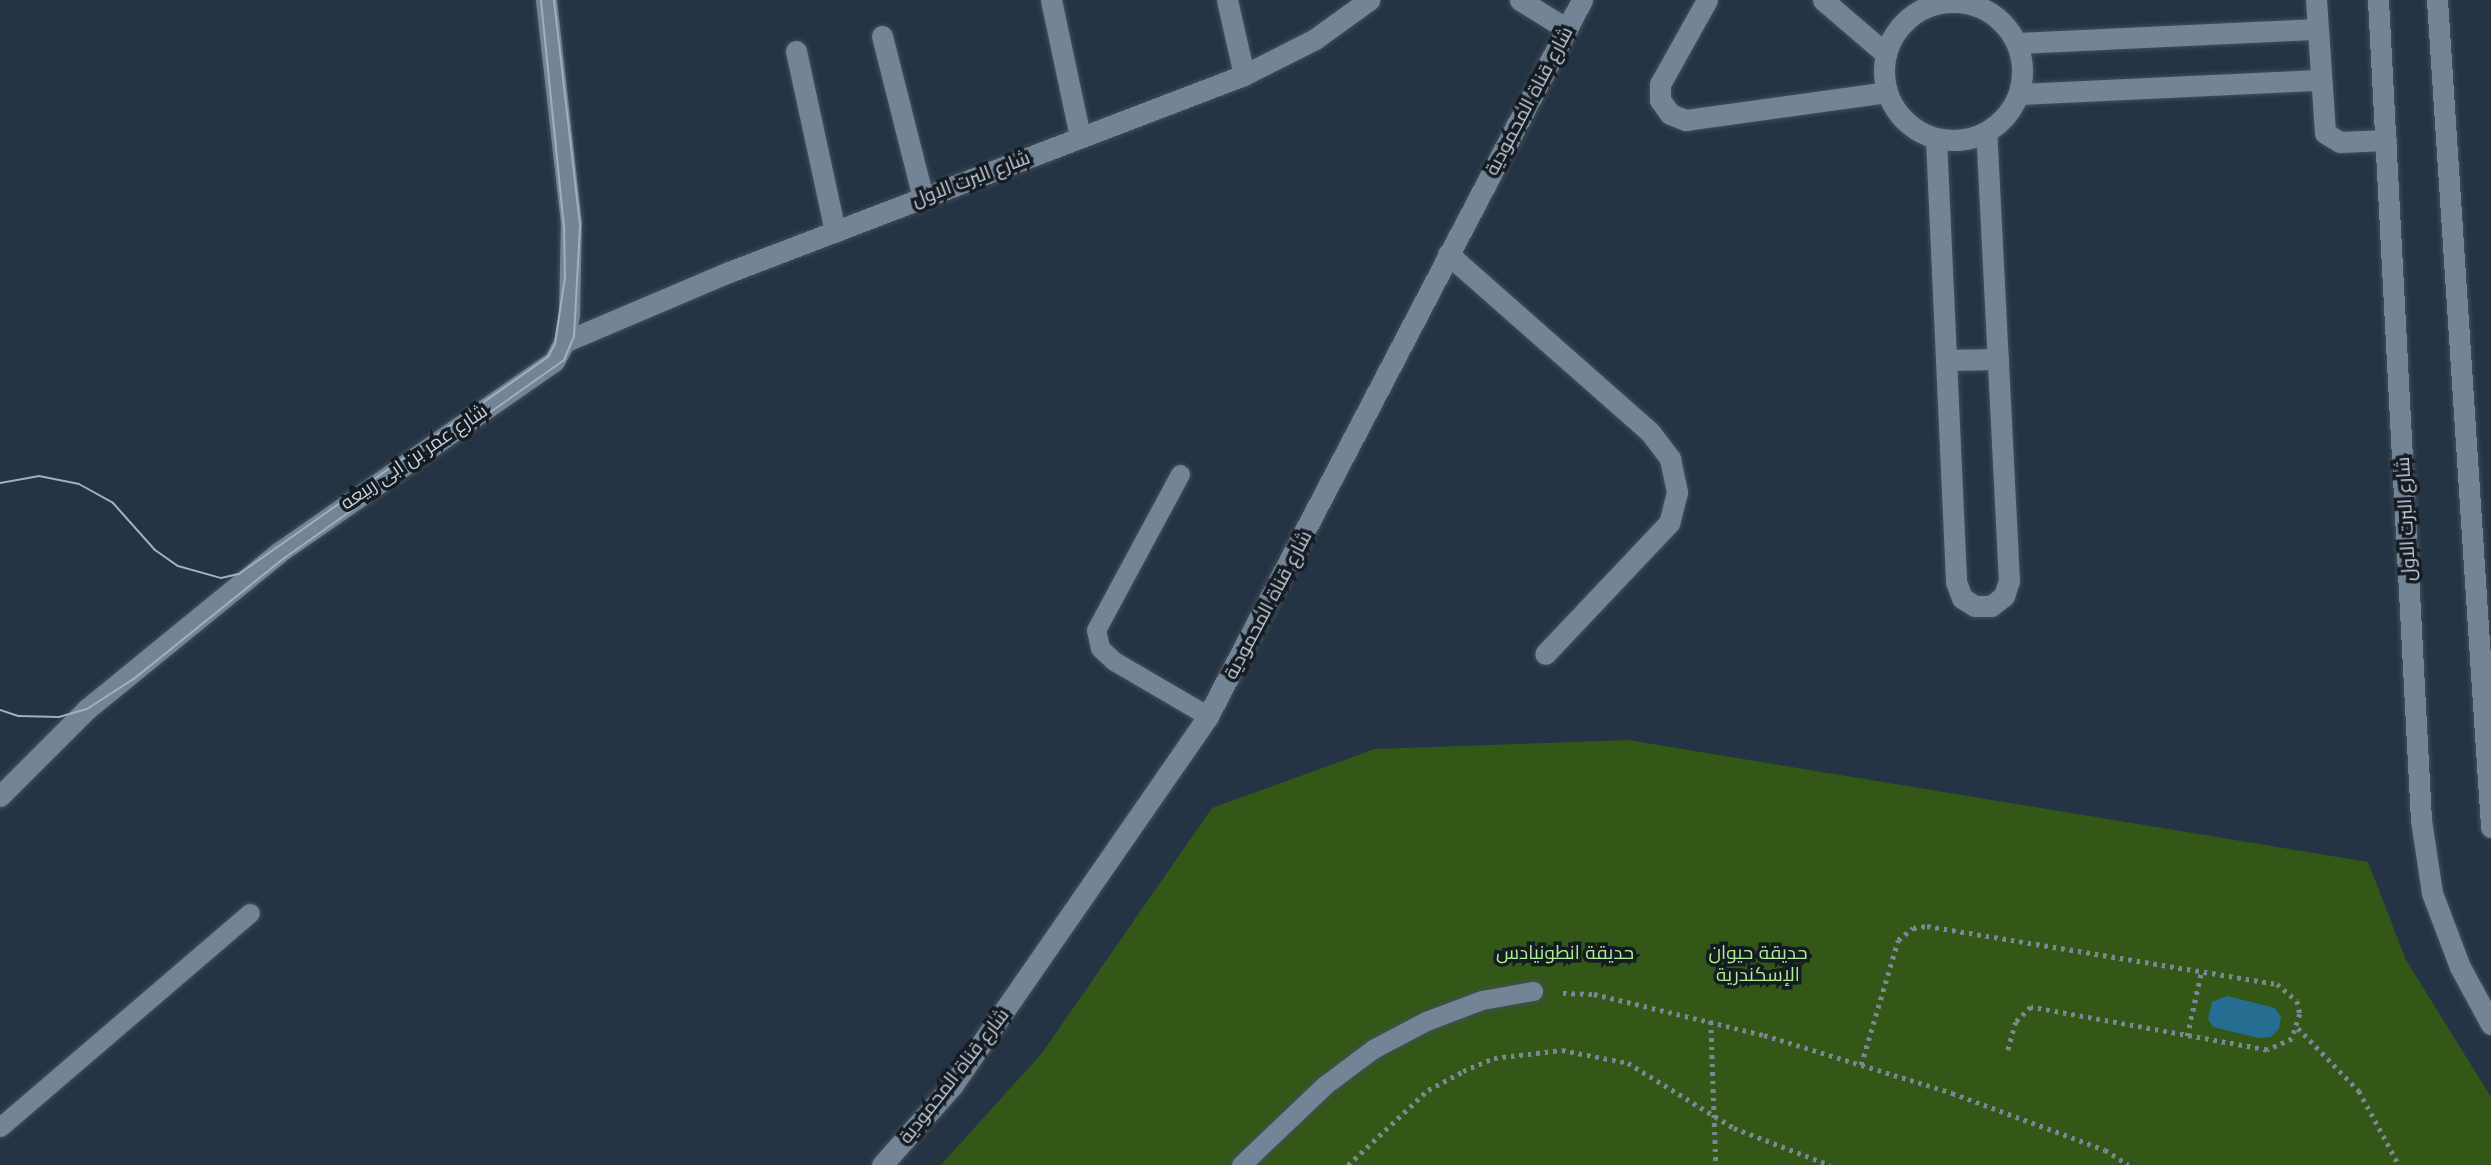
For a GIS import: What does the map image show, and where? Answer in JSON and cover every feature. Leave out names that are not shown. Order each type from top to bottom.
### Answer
[{"type":"street","points":[[546,0],[571,223],[565,342]]},
{"type":"street","points":[[1051,0],[1080,137]]},
{"type":"street","points":[[1227,0],[1244,75]]},
{"type":"street","name":"شارع البرت الاول","points":[[565,342],[835,232],[1244,75],[1315,39],[1369,0]]},
{"type":"street","points":[[1520,0],[1567,29]]},
{"type":"street","name":"شارع قناة المحمودية","points":[[882,1165],[952,1086],[1208,716],[1582,0]]},
{"type":"street","points":[[1707,0],[1660,84],[1660,100],[1670,114],[1686,120],[1887,92]]},
{"type":"street","points":[[1823,0],[1886,54]]},
{"type":"street","points":[[2316,0],[2323,125],[2332,140],[2386,141]]},
{"type":"street","name":"شارع البرت الاول","points":[[2378,0],[2421,820],[2432,893],[2459,967],[2491,1024]]},
{"type":"street","points":[[2437,0],[2491,827]]},
{"type":"street","points":[[1930,2],[1977,2],[2001,20],[2018,43],[2024,69],[2020,94],[2007,117],[1986,133],[1961,141],[1936,139],[1914,129],[1897,113],[1887,92],[1886,54],[1895,33],[1909,16],[1930,2]]},
{"type":"street","points":[[2018,43],[2318,29]]},
{"type":"street","points":[[881,36],[923,198]]},
{"type":"street","points":[[796,51],[835,232]]},
{"type":"street","points":[[2020,94],[2320,80]]},
{"type":"street","points":[[1936,139],[1956,582],[1962,597],[1975,606],[1992,606],[2004,596],[2009,580],[1986,133]]},
{"type":"street","points":[[1448,254],[1650,432],[1671,458],[1677,492],[1669,523],[1545,654]]},
{"type":"street","name":"شارع عمر بن ابى ربيعه","points":[[0,796],[86,709],[201,614],[332,513],[554,361],[565,342]]},
{"type":"street","points":[[1946,360],[1998,359]]},
{"type":"lane","points":[[1180,474],[1096,630],[1100,648],[1114,661],[1208,716]]},
{"type":"lane","points":[[0,1127],[250,913]]},
{"type":"lane","points":[[1241,1165],[1325,1085],[1373,1049],[1426,1021],[1482,1000],[1533,991]]},
{"type":"path","points":[[1861,1065],[1894,950],[1913,928],[1927,926],[2277,984],[2289,991],[2297,1001],[2298,1028],[2359,1091],[2399,1165]]},
{"type":"path","points":[[2188,1036],[2201,972]]},
{"type":"path","points":[[1533,991],[1594,994],[1711,1021],[1952,1093],[2105,1150],[2129,1165]]},
{"type":"path","points":[[2007,1053],[2022,1013],[2042,1006],[2267,1050],[2281,1047],[2298,1028]]},
{"type":"path","points":[[1711,1021],[1716,1165]]},
{"type":"path","points":[[1348,1165],[1428,1090],[1494,1058],[1528,1051],[1562,1049],[1628,1063],[1715,1118],[1753,1138],[1830,1165]]},
{"type":"green space","name":"حديقة انطونيادس","points":[[1628,740],[2368,862],[2406,960],[2491,1097],[2491,1165],[941,1165],[1042,1053],[1212,808],[1375,749]]},
{"type":"water","points":[[2227,996],[2275,1008],[2281,1017],[2279,1029],[2271,1037],[2259,1038],[2213,1027],[2208,1019],[2212,1002]]},
{"type":"tram line","points":[[0,483],[39,476],[79,484],[113,503],[155,550],[178,566],[221,578],[239,574],[548,357],[555,344],[565,277],[564,227],[541,0]]},
{"type":"tram line","points":[[0,710],[19,716],[59,717],[87,709],[135,678],[283,559],[564,360],[574,337],[580,225],[554,0]]},
{"type":"park label","name":"حديقة حيوان الإسكندرية","points":[[1758,964]]}]
